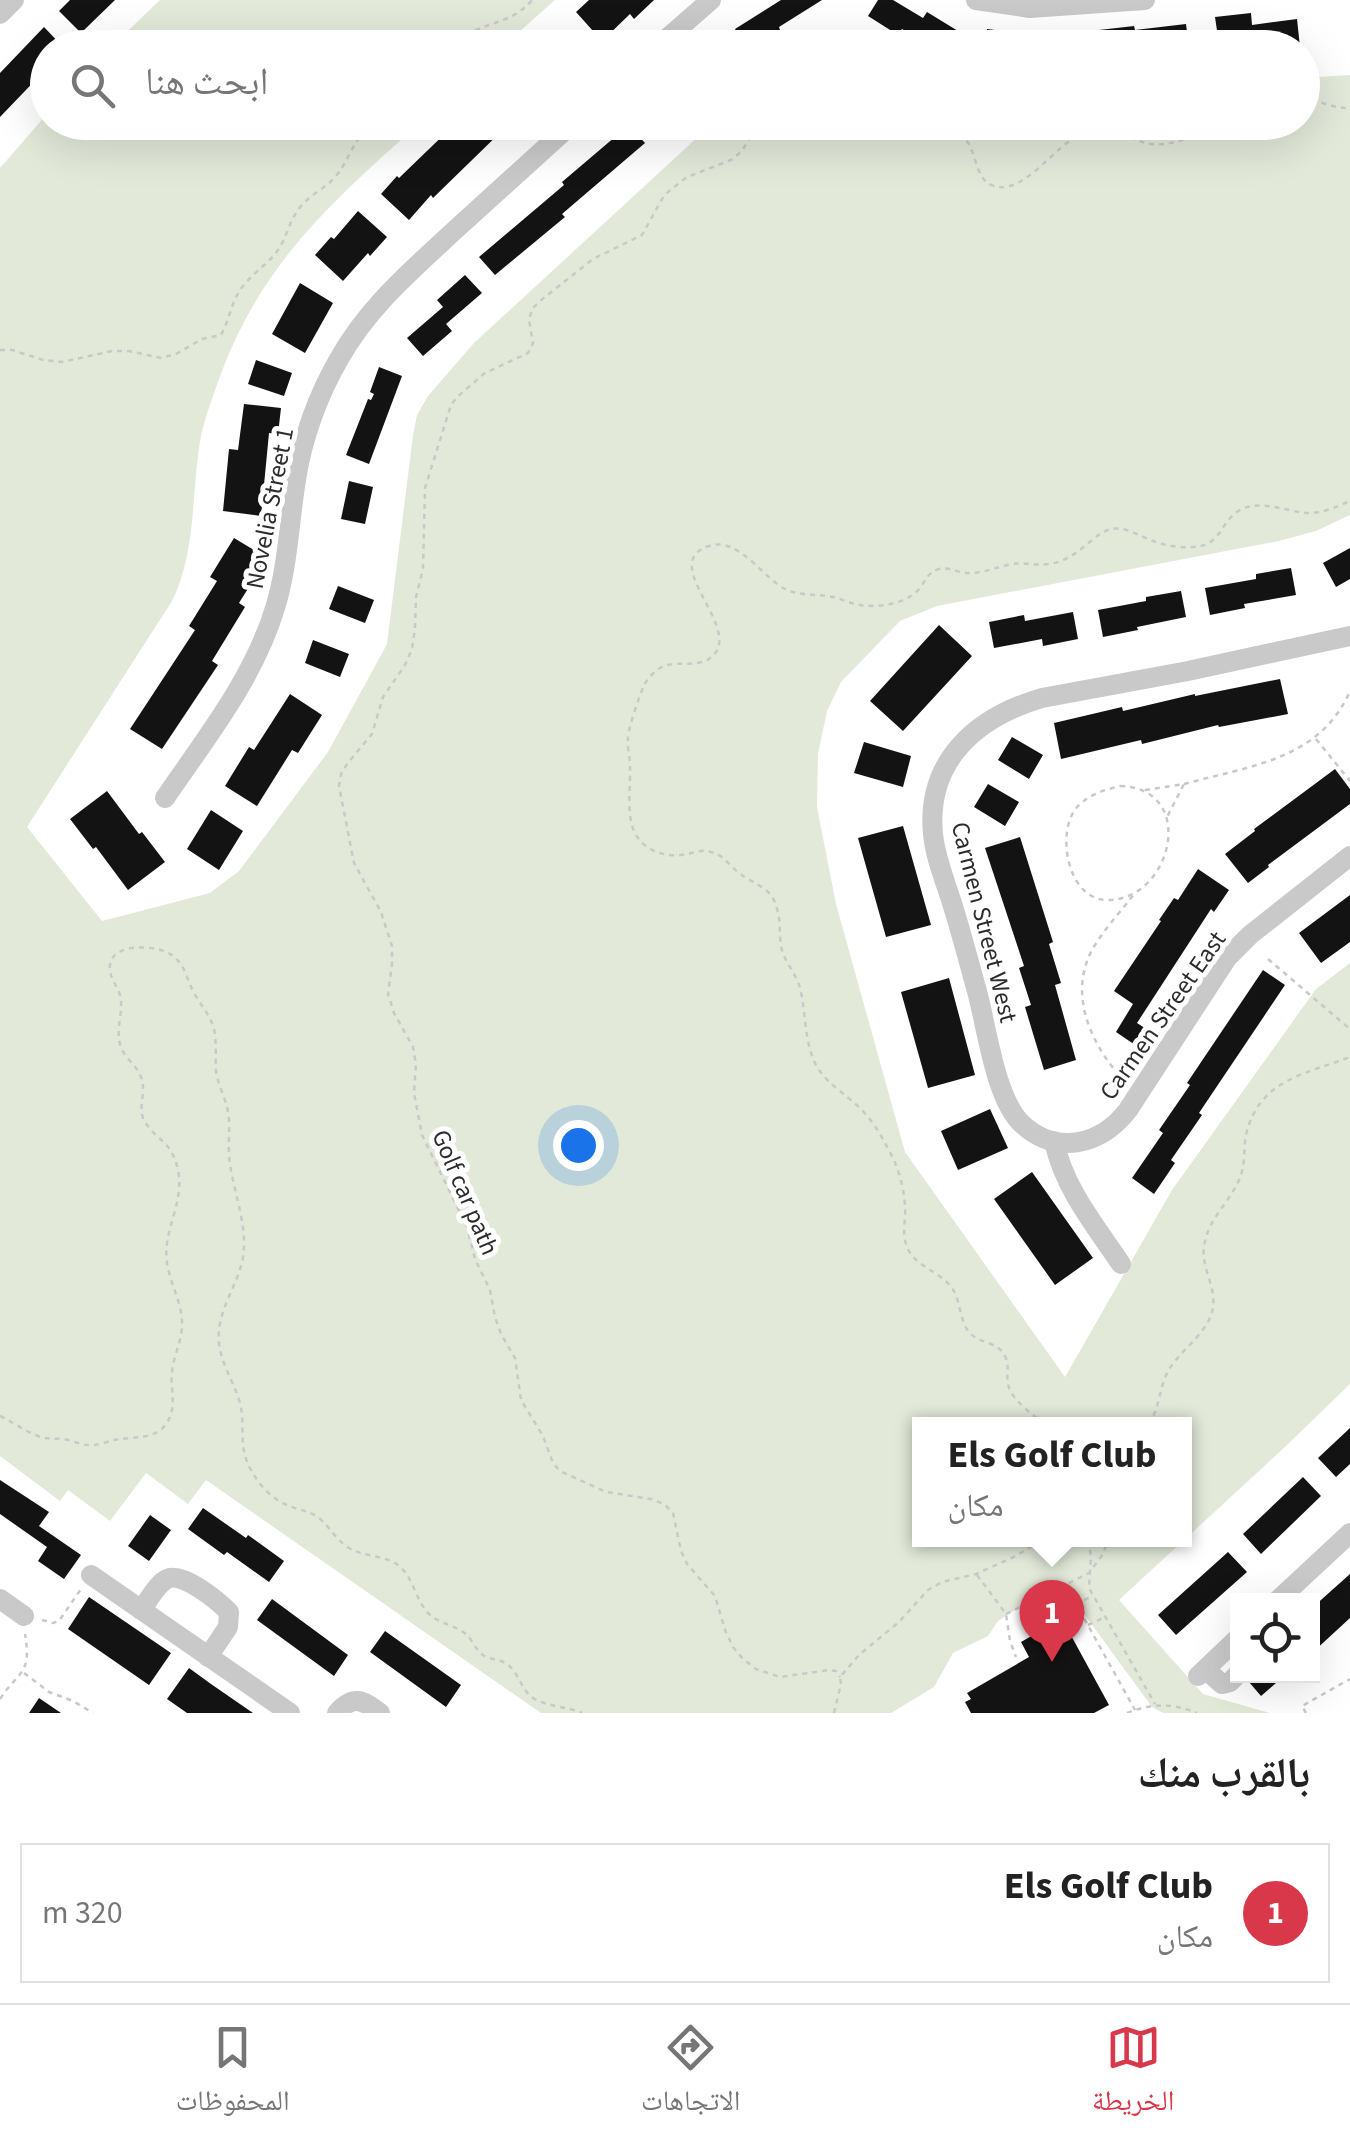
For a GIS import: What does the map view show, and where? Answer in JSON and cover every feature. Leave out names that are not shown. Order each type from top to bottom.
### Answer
[{"type":"street","points":[[0,14],[14,0]]},
{"type":"street","points":[[677,30],[711,0]]},
{"type":"street","points":[[984,1],[1018,8],[1053,8],[1146,0]]},
{"type":"street","name":"Novelia Street 1","points":[[165,798],[238,689],[274,612],[285,570],[296,477],[306,437],[337,361],[387,293],[554,140]]},
{"type":"street","name":"Carmen Street West","points":[[1054,1140],[1022,1124],[1002,1094],[936,852],[936,791],[954,752],[985,723],[1042,698],[1207,668],[1350,636]]},
{"type":"street","name":"Carmen Street East","points":[[1054,1140],[1088,1140],[1117,1123],[1227,958],[1250,935],[1350,856]]},
{"type":"street","points":[[1054,1140],[1069,1187],[1115,1242],[1121,1264]]},
{"type":"street","points":[[1286,1593],[1350,1533]]},
{"type":"street","points":[[91,1575],[290,1713]]},
{"type":"street","points":[[141,1610],[163,1582],[173,1577],[185,1579],[229,1612],[228,1627],[208,1657]]},
{"type":"street","points":[[0,1599],[24,1616]]},
{"type":"street","points":[[1230,1646],[1202,1673],[1222,1684],[1230,1682]]},
{"type":"street","points":[[337,1713],[354,1701],[380,1713]]},
{"type":"path","points":[[477,30],[511,18],[532,0]]},
{"type":"path","points":[[1320,101],[1350,108]]},
{"type":"path","points":[[0,350],[62,362],[112,351],[162,358],[202,340],[222,336],[239,291],[280,246],[289,223],[303,204],[333,180],[356,140]]},
{"type":"path","name":"Golf car path","points":[[750,140],[732,160],[686,178],[669,191],[642,235],[593,259],[540,300],[529,320],[533,342],[528,352],[485,373],[451,405],[425,488],[423,569],[416,598],[412,650],[383,697],[372,734],[347,764],[338,786],[354,863],[381,912],[392,946],[388,994],[413,1047],[414,1093],[422,1135],[467,1227],[501,1334],[515,1358],[521,1400],[543,1436],[553,1463],[560,1471],[606,1492],[664,1504],[672,1514],[687,1564],[715,1596],[733,1646],[756,1669],[780,1677],[829,1670],[840,1676]]},
{"type":"path","points":[[968,140],[985,182],[1005,187],[1030,177],[1073,140]]},
{"type":"path","points":[[1141,140],[1171,144],[1181,140]]},
{"type":"path","points":[[1038,1417],[1012,1392],[1007,1358],[1001,1350],[977,1340],[969,1332],[958,1297],[949,1284],[908,1251],[905,1205],[895,1162],[864,1112],[825,1079],[816,1066],[805,1031],[800,990],[782,950],[776,904],[769,894],[718,855],[702,851],[669,856],[655,852],[634,831],[630,725],[644,685],[653,674],[665,666],[706,661],[716,653],[720,630],[691,568],[700,550],[709,546],[719,545],[742,554],[786,590],[860,606],[877,605],[908,599],[927,576],[942,568],[966,573],[1010,564],[1048,564],[1078,554],[1110,529],[1119,528],[1158,543],[1189,548],[1216,539],[1242,509],[1268,506],[1317,512],[1350,500]]},
{"type":"path","points":[[1135,892],[1098,899],[1084,890],[1070,864],[1066,832],[1073,813],[1086,799],[1120,786],[1143,790],[1184,784],[1278,759],[1316,738],[1336,718],[1350,691]]},
{"type":"path","points":[[1316,738],[1350,781]]},
{"type":"path","points":[[1167,818],[1184,784]]},
{"type":"path","points":[[1137,1095],[1093,1036],[1081,994],[1089,956],[1135,892],[1150,881],[1168,843],[1167,818],[1157,801],[1143,790]]},
{"type":"path","points":[[0,1416],[41,1438],[88,1446],[150,1436],[162,1430],[171,1417],[172,1364],[183,1328],[166,1262],[166,1242],[178,1198],[178,1168],[165,1142],[143,1120],[144,1086],[141,1074],[120,1046],[122,1004],[109,966],[121,950],[168,952],[179,960],[190,987],[208,1012],[214,1029],[218,1081],[228,1108],[228,1149],[244,1231],[244,1254],[219,1330],[224,1366],[239,1400],[243,1451],[250,1470],[276,1500],[315,1515],[348,1548],[399,1566],[427,1612],[470,1637],[482,1655],[506,1663],[530,1697],[582,1713]]},
{"type":"path","points":[[1268,958],[1350,1029]]},
{"type":"path","points":[[1154,1417],[1161,1383],[1171,1365],[1210,1318],[1214,1305],[1203,1248],[1212,1221],[1240,1180],[1251,1121],[1260,1105],[1284,1081],[1350,1056]]},
{"type":"path","points":[[834,1713],[840,1676],[928,1590],[942,1582],[976,1574],[1030,1547]]},
{"type":"path","points":[[1090,1547],[1092,1596],[1154,1704]]},
{"type":"path","points":[[1006,1614],[1089,1573],[1106,1547]]},
{"type":"path","points":[[976,1574],[1006,1614],[1016,1657]]},
{"type":"path","points":[[0,1699],[23,1672],[27,1661],[20,1620],[30,1607],[42,1620],[58,1620],[91,1575]]},
{"type":"path","points":[[1060,1587],[1075,1604],[1135,1710]]},
{"type":"path","points":[[1075,1604],[1092,1596]]},
{"type":"path","points":[[1088,1626],[1104,1617]]},
{"type":"path","points":[[23,1672],[50,1692],[93,1713]]},
{"type":"path","points":[[1306,1713],[1302,1706],[1350,1679]]},
{"type":"path","points":[[1127,1713],[1154,1704],[1197,1713]]},
{"type":"green space","points":[[160,0],[555,0],[521,30],[129,30]]},
{"type":"green space","points":[[1350,75],[1350,515],[1316,531],[1279,541],[937,606],[900,621],[841,682],[827,711],[818,754],[817,807],[836,904],[905,1152],[1065,1377],[1172,1190],[1316,989],[1350,963],[1350,1384],[1192,1533],[1192,1417],[912,1417],[912,1547],[1176,1547],[1119,1600],[1203,1694],[1270,1713],[1163,1713],[1152,1707],[1060,1581],[998,1621],[988,1636],[953,1653],[934,1687],[891,1713],[541,1713],[206,1480],[188,1504],[146,1473],[110,1521],[68,1490],[60,1501],[0,1456],[0,168],[30,134],[30,140],[401,140],[304,234],[239,331],[201,436],[190,541],[172,601],[27,827],[102,921],[210,893],[239,871],[328,752],[387,644],[417,415],[428,396],[474,343],[695,140],[1320,140],[1320,77]]},
{"type":"building","points":[[70,0],[115,0],[84,30],[78,30],[59,11]]},
{"type":"building","points":[[589,0],[654,0],[634,19],[630,14],[613,30],[592,30],[576,12]]},
{"type":"building","points":[[781,0],[822,0],[779,27],[780,30],[735,29]]},
{"type":"building","points":[[878,0],[893,0],[923,18],[927,12],[956,30],[890,30],[868,16]]},
{"type":"building","points":[[1251,13],[1252,25],[1297,19],[1298,30],[1217,30],[1215,17]]},
{"type":"building","points":[[1186,24],[1187,30],[1135,30]]},
{"type":"building","points":[[1134,26],[1135,30],[1099,30]]},
{"type":"building","points":[[30,42],[30,86],[0,117],[0,73]]},
{"type":"building","points":[[438,140],[493,140],[409,220],[381,194]]},
{"type":"building","points":[[611,140],[645,143],[495,275],[479,257],[564,185],[562,182]]},
{"type":"building","points":[[358,211],[387,237],[343,281],[315,255]]},
{"type":"building","points":[[465,275],[482,293],[446,324],[452,331],[423,356],[407,338],[443,307],[437,300]]},
{"type":"building","points":[[300,283],[333,303],[305,353],[272,334]]},
{"type":"building","points":[[256,360],[292,373],[284,396],[248,384]]},
{"type":"building","points":[[379,367],[402,376],[369,464],[346,455],[368,399],[374,394],[370,392]]},
{"type":"building","points":[[244,404],[281,408],[278,434],[269,433],[261,516],[223,511],[229,449],[238,450]]},
{"type":"building","points":[[349,481],[373,487],[365,524],[341,519]]},
{"type":"building","points":[[234,538],[267,558],[239,603],[245,607],[212,661],[218,665],[162,749],[130,729],[195,630],[189,626],[217,581],[210,577]]},
{"type":"building","points":[[1350,548],[1350,579],[1336,587],[1323,563]]},
{"type":"building","points":[[1291,568],[1296,595],[1244,604],[1245,608],[1210,615],[1205,588]]},
{"type":"building","points":[[338,586],[374,600],[365,623],[329,609]]},
{"type":"building","points":[[1181,591],[1186,617],[1103,637],[1098,610]]},
{"type":"building","points":[[1073,612],[1078,639],[1043,646],[1042,639],[994,648],[989,622],[1024,615],[1025,621]]},
{"type":"building","points":[[939,625],[972,656],[903,731],[870,701]]},
{"type":"building","points":[[313,640],[349,654],[340,677],[305,663]]},
{"type":"building","points":[[1280,679],[1288,714],[1218,725],[1142,744],[1141,740],[1061,759],[1054,723]]},
{"type":"building","points":[[290,694],[322,715],[298,753],[292,750],[257,806],[225,786]]},
{"type":"building","points":[[1012,737],[1043,755],[1029,779],[998,760]]},
{"type":"building","points":[[864,742],[911,756],[903,787],[854,773]]},
{"type":"building","points":[[1335,769],[1350,789],[1350,804],[1248,883],[1225,854]]},
{"type":"building","points":[[988,784],[1019,802],[1005,826],[974,807]]},
{"type":"building","points":[[107,791],[165,862],[128,890],[70,819]]},
{"type":"building","points":[[211,810],[243,831],[219,870],[187,849]]},
{"type":"building","points":[[903,826],[931,925],[886,937],[858,838]]},
{"type":"building","points":[[1020,837],[1053,942],[1049,944],[1061,983],[1055,985],[1076,1060],[1044,1070],[1025,1007],[1031,1005],[1019,968],[1024,966],[985,848]]},
{"type":"building","points":[[1198,869],[1229,890],[1214,912],[1211,909],[1137,1023],[1151,1032],[1141,1049],[1116,1032],[1133,1004],[1114,991],[1174,898],[1178,900]]},
{"type":"building","points":[[1350,895],[1350,942],[1321,963],[1299,933]]},
{"type":"building","points":[[1263,970],[1285,985],[1199,1113],[1202,1115],[1171,1160],[1175,1163],[1154,1194],[1132,1178],[1163,1133],[1159,1130],[1190,1085],[1187,1083]]},
{"type":"building","points":[[949,978],[975,1075],[928,1088],[901,992]]},
{"type":"building","points":[[990,1109],[1008,1148],[958,1170],[941,1131]]},
{"type":"building","points":[[1032,1172],[1093,1258],[1055,1285],[994,1199]]},
{"type":"building","points":[[1350,1428],[1350,1464],[1336,1477],[1318,1458]]},
{"type":"building","points":[[1303,1477],[1321,1496],[1261,1554],[1243,1534]]},
{"type":"building","points":[[0,1480],[49,1512],[39,1526],[81,1555],[64,1579],[38,1561],[47,1547],[0,1514]]},
{"type":"building","points":[[203,1508],[284,1561],[269,1582],[188,1529]]},
{"type":"building","points":[[150,1515],[171,1530],[149,1561],[128,1546]]},
{"type":"building","points":[[1228,1552],[1247,1572],[1176,1635],[1158,1615]]},
{"type":"building","points":[[1350,1574],[1350,1618],[1320,1646],[1320,1601]]},
{"type":"building","points":[[89,1597],[171,1653],[149,1685],[68,1629]]},
{"type":"building","points":[[272,1599],[348,1655],[334,1676],[257,1620]]},
{"type":"building","points":[[1062,1619],[1109,1705],[1094,1713],[971,1713],[965,1702],[971,1699],[967,1693],[1029,1657],[1021,1642],[1035,1634],[1032,1627],[1045,1620],[1048,1626]]},
{"type":"building","points":[[385,1631],[461,1685],[446,1707],[370,1652]]},
{"type":"building","points":[[189,1668],[253,1713],[187,1713],[167,1699]]},
{"type":"building","points":[[1250,1683],[1276,1683],[1261,1696]]},
{"type":"building","points":[[39,1698],[61,1713],[29,1713]]},
{"type":"place","name":"Els Golf Club","points":[[1052,1662]]}]
